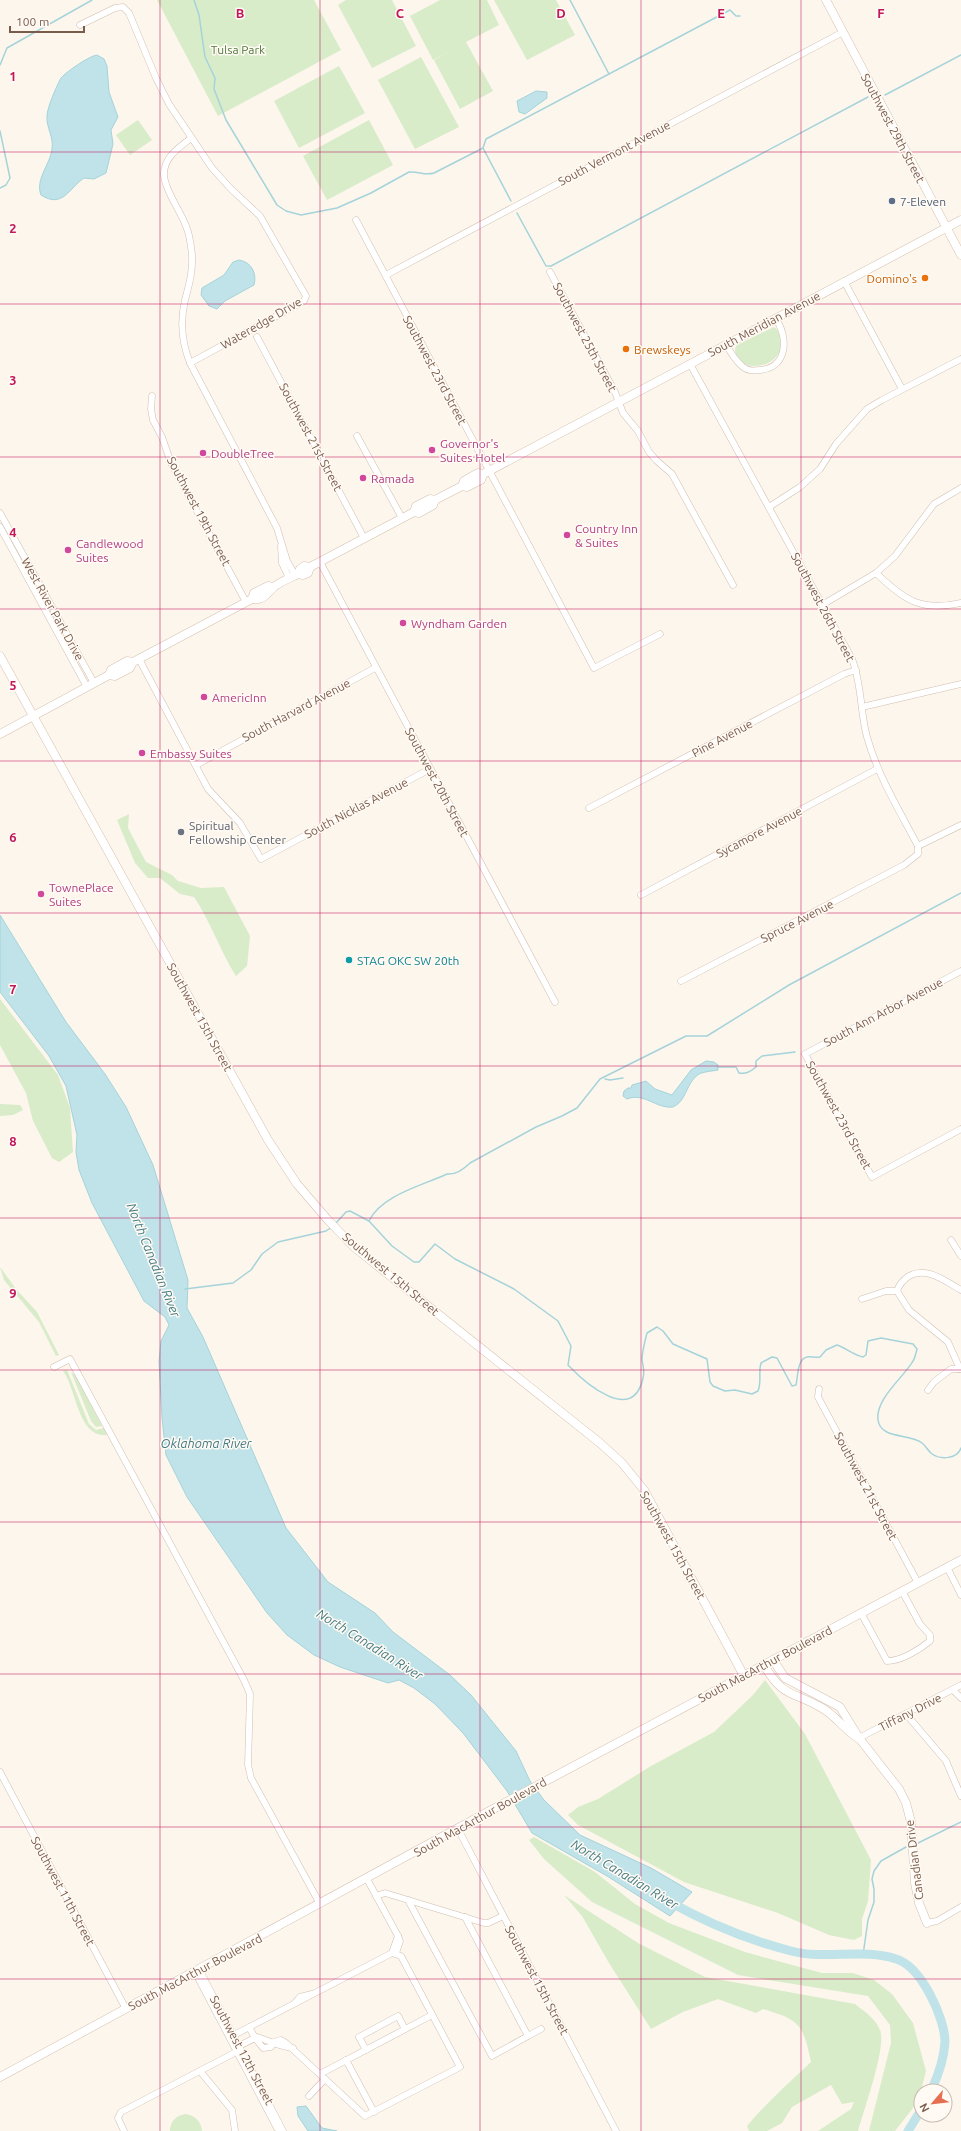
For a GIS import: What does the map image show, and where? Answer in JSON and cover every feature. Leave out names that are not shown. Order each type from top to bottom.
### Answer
[{"type":"main road","name":"Southwest 29th Street","points":[[826,0],[961,255]]},
{"type":"main road","name":"South Meridian Avenue","points":[[0,734],[109,675],[115,676],[130,668],[136,661],[249,600],[258,600],[271,592],[273,587],[294,576],[308,573],[310,567],[414,512],[420,513],[433,505],[435,500],[462,486],[467,487],[481,480],[486,473],[961,220]]},
{"type":"main road","name":"Southwest 15th Street","points":[[0,656],[268,1140],[297,1184],[354,1247],[600,1443],[622,1463],[644,1490],[744,1676]]},
{"type":"main road","name":"South MacArthur Boulevard","points":[[0,2077],[367,1879],[495,1808],[961,1560]]},
{"type":"main road","name":"Canadian Drive","points":[[773,1660],[785,1678],[840,1707],[859,1738],[899,1789],[906,1803],[911,1822],[915,1883],[919,1903],[927,1923]]},
{"type":"main road","name":"Canadian Drive","points":[[764,1665],[778,1686],[800,1699],[822,1708],[849,1733],[859,1738]]},
{"type":"main road","points":[[800,1699],[805,1689]]},
{"type":"street","name":"Wateredge Drive","points":[[80,25],[116,8],[123,7],[129,13],[156,78],[191,138],[227,185],[260,216],[306,296],[304,301],[190,363]]},
{"type":"street","name":"South Vermont Avenue","points":[[386,275],[842,32]]},
{"type":"street","points":[[191,138],[172,153],[167,159],[164,173],[169,191],[187,227],[190,242],[192,271],[184,305],[182,334],[190,363],[281,538],[294,576]]},
{"type":"street","name":"Southwest 23rd Street","points":[[356,220],[386,275],[486,473],[594,668],[660,634]]},
{"type":"street","name":"Southwest 25th Street","points":[[550,272],[619,402],[623,413],[638,431],[649,452],[672,474],[733,585]]},
{"type":"street","points":[[844,281],[902,389]]},
{"type":"street","points":[[726,344],[743,367],[752,371],[763,370],[774,366],[783,355],[785,342],[781,328],[775,318]]},
{"type":"street","name":"Southwest 21st Street","points":[[258,337],[364,538]]},
{"type":"street","points":[[769,507],[788,496],[810,478],[820,468],[855,422],[867,410],[902,389],[961,359]]},
{"type":"street","name":"Southwest 26th Street","points":[[690,364],[769,507],[856,670],[867,736],[877,769],[918,846]]},
{"type":"street","name":"Southwest 19th Street","points":[[152,396],[150,409],[153,420],[162,437],[171,463],[249,600]]},
{"type":"street","points":[[357,436],[402,518]]},
{"type":"street","points":[[822,605],[876,573],[895,556],[934,504],[961,488]]},
{"type":"street","name":"West River Park Drive","points":[[0,513],[76,650],[90,685]]},
{"type":"street","name":"West River Park Drive","points":[[0,527],[69,654],[90,685]]},
{"type":"street","name":"Southwest 20th Street","points":[[320,562],[555,1002]]},
{"type":"street","points":[[23,569],[29,566]]},
{"type":"street","points":[[876,573],[907,600],[924,606],[944,607],[961,603]]},
{"type":"street","points":[[56,631],[63,627]]},
{"type":"street","points":[[69,654],[76,650]]},
{"type":"street","points":[[136,661],[196,765]]},
{"type":"street","name":"South Harvard Avenue","points":[[196,765],[376,668]]},
{"type":"street","name":"Pine Avenue","points":[[589,808],[844,674],[856,670]]},
{"type":"street","points":[[862,707],[961,684]]},
{"type":"street","name":"South Nicklas Avenue","points":[[196,765],[212,795],[243,827],[261,859],[430,769]]},
{"type":"street","name":"Sycamore Avenue","points":[[641,895],[877,769]]},
{"type":"street","points":[[918,846],[961,825]]},
{"type":"street","name":"Spruce Avenue","points":[[681,981],[912,859],[918,854],[918,846]]},
{"type":"street","name":"South Ann Arbor Avenue","points":[[805,1054],[961,971]]},
{"type":"street","name":"Southwest 23rd Street","points":[[805,1054],[872,1177],[961,1129]]},
{"type":"street","points":[[951,1240],[961,1256]]},
{"type":"street","points":[[928,1390],[934,1382],[951,1369],[960,1369],[948,1342],[938,1331],[909,1310],[897,1291],[898,1286],[907,1277],[926,1272],[961,1290]]},
{"type":"street","points":[[862,1299],[873,1294],[897,1291]]},
{"type":"street","points":[[54,1367],[70,1359],[244,1680],[250,1694],[251,1705],[248,1765],[252,1778],[320,1904]]},
{"type":"street","name":"Southwest 21st Street","points":[[819,1389],[818,1397],[918,1583]]},
{"type":"street","points":[[947,1567],[961,1595]]},
{"type":"street","points":[[861,1613],[887,1661],[895,1661],[930,1642],[930,1634],[920,1624],[902,1591]]},
{"type":"street","name":"Tiffany Drive","points":[[859,1738],[961,1685]]},
{"type":"street","points":[[953,1690],[961,1698]]},
{"type":"street","points":[[906,1714],[946,1761],[961,1796]]},
{"type":"street","name":"Southwest 11th Street","points":[[0,1772],[126,2009]]},
{"type":"street","name":"Southwest 15th Street","points":[[458,1829],[616,2131]]},
{"type":"street","points":[[367,1879],[398,1936],[394,1953]]},
{"type":"street","points":[[376,1896],[385,1893],[488,1923],[504,1916]]},
{"type":"street","points":[[408,1900],[492,2056],[541,2029]]},
{"type":"street","points":[[927,1923],[937,1921],[961,1907]]},
{"type":"street","points":[[465,1917],[528,2036]]},
{"type":"street","points":[[124,2131],[118,2118],[119,2114],[238,2049],[257,2037],[274,2042],[278,2046],[293,2048],[365,2116],[460,2066],[401,1956],[394,1953],[312,1994],[300,1997],[295,2004],[234,2035]]},
{"type":"street","name":"Southwest 12th Street","points":[[197,1970],[234,2035],[238,2049]]},
{"type":"street","name":"Southwest 12th Street","points":[[197,1970],[277,2128],[282,2131]]},
{"type":"street","points":[[309,2096],[323,2076],[346,2060],[432,2015]]},
{"type":"street","points":[[366,2050],[359,2037],[398,2016],[405,2029]]},
{"type":"street","points":[[248,2027],[254,2038]]},
{"type":"street","points":[[346,2060],[374,2112]]},
{"type":"street","points":[[200,2070],[232,2110],[235,2131]]},
{"type":"green space","name":"Tulsa Park","points":[[157,0],[314,0],[341,50],[218,116]]},
{"type":"green space","points":[[346,0],[392,0],[416,46],[372,68],[338,5]]},
{"type":"green space","points":[[440,0],[487,0],[499,25],[466,42],[493,91],[460,109],[434,60],[452,50],[433,60],[410,16]]},
{"type":"green space","points":[[494,0],[556,0],[575,35],[527,60]]},
{"type":"green space","points":[[421,57],[459,127],[415,149],[378,80]]},
{"type":"green space","points":[[339,66],[365,113],[299,148],[274,101]]},
{"type":"green space","points":[[138,120],[152,140],[130,155],[116,135]]},
{"type":"green space","points":[[369,120],[393,165],[327,200],[303,156]]},
{"type":"green space","points":[[774,327],[780,332],[781,347],[778,355],[772,361],[764,365],[748,365],[741,362],[737,357],[735,349],[737,345]]},
{"type":"green space","points":[[129,814],[128,828],[146,862],[172,875],[178,881],[201,888],[224,887],[250,936],[247,966],[236,976],[194,897],[180,894],[160,878],[148,878],[135,863],[117,820]]},
{"type":"green space","points":[[0,999],[58,1075],[70,1108],[73,1152],[59,1162],[52,1158],[33,1121],[26,1093],[0,1045]]},
{"type":"green space","points":[[0,1104],[20,1105],[23,1110],[13,1115],[0,1116]]},
{"type":"green space","points":[[0,1267],[16,1289],[37,1312],[59,1355],[56,1356],[39,1322],[4,1280]]},
{"type":"green space","points":[[67,1370],[89,1424],[96,1430],[104,1428],[107,1435],[97,1434],[90,1429],[84,1421],[68,1379],[63,1371]]},
{"type":"green space","points":[[71,1372],[75,1375],[102,1426],[96,1427],[91,1421]]},
{"type":"green space","points":[[765,1680],[805,1734],[871,1860],[868,1901],[862,1919],[862,1936],[854,1940],[829,1935],[778,1913],[684,1882],[578,1825],[568,1815],[578,1807],[598,1799],[651,1766],[714,1732],[753,1695]]},
{"type":"green space","points":[[534,1837],[595,1872],[635,1904],[669,1923],[745,1952],[822,1973],[853,1973],[874,1980],[892,1994],[913,2023],[926,2071],[923,2083],[913,2083],[913,2108],[895,2131],[869,2131],[891,2043],[890,2025],[868,1996],[738,1975],[592,1902],[544,1859],[529,1840]]},
{"type":"green space","points":[[564,1895],[638,1943],[705,1977],[855,2004],[873,2019],[880,2030],[881,2038],[877,2064],[858,2131],[818,2131],[851,2109],[854,2102],[842,2104],[831,2085],[792,2107],[782,2123],[767,2131],[749,2131],[747,2126],[754,2118],[811,2062],[805,2039],[798,2025],[785,2017],[763,2009],[756,2013],[718,1999],[683,2012],[651,2029],[609,1963],[582,1916]]},
{"type":"green space","points":[[185,2114],[197,2119],[202,2131],[170,2131],[171,2124],[174,2120]]},
{"type":"water","points":[[97,55],[104,59],[107,66],[109,92],[118,117],[111,130],[113,144],[106,173],[94,179],[84,178],[65,196],[55,200],[49,199],[41,195],[40,183],[52,149],[52,140],[47,120],[47,112],[50,102],[61,78],[78,65]]},
{"type":"water","points":[[536,91],[547,92],[547,98],[525,114],[519,112],[517,101]]},
{"type":"water","points":[[239,260],[247,263],[252,269],[255,277],[254,285],[225,301],[217,309],[209,306],[201,295],[202,288],[224,275],[233,262]]},
{"type":"water","name":"Oklahoma River","points":[[0,915],[66,1022],[105,1074],[126,1107],[153,1165],[188,1280],[187,1308],[203,1337],[286,1528],[328,1582],[375,1613],[393,1632],[450,1675],[471,1695],[516,1751],[530,1781],[544,1800],[580,1835],[651,1868],[692,1892],[670,1916],[607,1876],[532,1833],[507,1791],[463,1733],[435,1704],[414,1688],[399,1680],[388,1683],[340,1667],[314,1655],[287,1635],[267,1613],[187,1497],[166,1455],[162,1418],[159,1362],[161,1341],[169,1325],[165,1317],[144,1301],[92,1203],[79,1170],[76,1152],[77,1135],[66,1086],[49,1056],[0,992]]},
{"type":"water","points":[[706,1061],[714,1062],[718,1065],[718,1070],[701,1073],[695,1077],[684,1096],[678,1104],[673,1107],[661,1106],[645,1099],[633,1097],[627,1099],[623,1096],[624,1091],[631,1088],[632,1085],[646,1081],[655,1089],[672,1095],[691,1070]]},
{"type":"water","points":[[306,2106],[322,2128],[337,2131],[308,2131],[298,2116],[297,2107]]},
{"type":"waterway","points":[[0,65],[7,48],[92,0]]},
{"type":"waterway","points":[[194,0],[199,15],[205,57],[215,78],[214,89],[226,120],[277,205],[286,211],[301,215],[337,208],[371,193],[409,172],[427,174],[434,173],[483,148],[486,139],[730,10],[736,16],[740,16]]},
{"type":"waterway","points":[[570,0],[609,74]]},
{"type":"waterway","points":[[885,95],[961,55]]},
{"type":"waterway","points":[[517,213],[546,266],[551,266],[868,97]]},
{"type":"waterway","points":[[0,131],[10,178],[6,185],[0,188]]},
{"type":"waterway","points":[[483,148],[511,201]]},
{"type":"waterway","points":[[369,1221],[383,1204],[404,1192],[447,1174],[454,1174],[470,1163],[536,1127],[577,1108],[600,1079],[686,1036],[707,1036],[789,985],[961,893]]},
{"type":"waterway","points":[[717,1067],[736,1067],[739,1073],[746,1073],[756,1067],[756,1061],[762,1056],[795,1052]]},
{"type":"waterway","points":[[605,1079],[610,1080],[623,1078]]},
{"type":"waterway","points":[[336,1223],[346,1212],[350,1211],[369,1221],[392,1246],[414,1262],[419,1262],[435,1244],[455,1259],[514,1289],[558,1321],[571,1346],[568,1365],[585,1381],[608,1396],[619,1399],[629,1398],[638,1392],[644,1376],[642,1357],[647,1333],[657,1327],[663,1331],[673,1344],[707,1359],[710,1382],[713,1386],[725,1391],[735,1390],[752,1394],[758,1391],[761,1363],[772,1357],[777,1358],[792,1386],[796,1385],[798,1369],[804,1358],[820,1357],[826,1350],[837,1345],[863,1357],[866,1355],[868,1341],[881,1338],[913,1344],[917,1349],[914,1360],[885,1396],[881,1404],[878,1412],[880,1426],[884,1431],[917,1440],[936,1456],[944,1458],[952,1456],[959,1452],[961,1448]]},
{"type":"waterway","points":[[185,1289],[233,1283],[251,1270],[262,1254],[278,1242],[326,1231],[332,1227]]},
{"type":"waterway","points":[[916,1844],[961,1822]]},
{"type":"waterway","points":[[863,1955],[868,1920],[874,1902],[872,1879],[874,1871],[881,1861],[906,1847]]},
{"type":"waterway","name":"North Canadian River","points":[[668,1901],[698,1917],[728,1930],[759,1942],[791,1951],[817,1954],[870,1954],[896,1959],[905,1964],[914,1972],[930,1994],[941,2020],[944,2032],[945,2042],[942,2061],[934,2083]]},
{"type":"waterway","name":"North Canadian River","points":[[908,2131],[913,2123]]},
{"type":"place","name":"7-Eleven","points":[[892,201]]},
{"type":"place","name":"Domino's","points":[[925,278]]},
{"type":"place","name":"Brewskeys","points":[[626,349]]},
{"type":"place","name":"Governor's Suites Hotel","points":[[432,450]]},
{"type":"place","name":"DoubleTree","points":[[203,453]]},
{"type":"place","name":"Ramada","points":[[363,478]]},
{"type":"place","name":"Country Inn & Suites","points":[[567,535]]},
{"type":"place","name":"Candlewood Suites","points":[[68,550]]},
{"type":"place","name":"Wyndham Garden","points":[[403,623]]},
{"type":"place","name":"AmericInn","points":[[204,697]]},
{"type":"place","name":"Embassy Suites","points":[[142,753]]},
{"type":"place","name":"Spiritual Fellowship Center","points":[[181,832]]},
{"type":"place","name":"TownePlace Suites","points":[[41,894]]},
{"type":"place","name":"STAG OKC SW 20th","points":[[349,960]]}]
